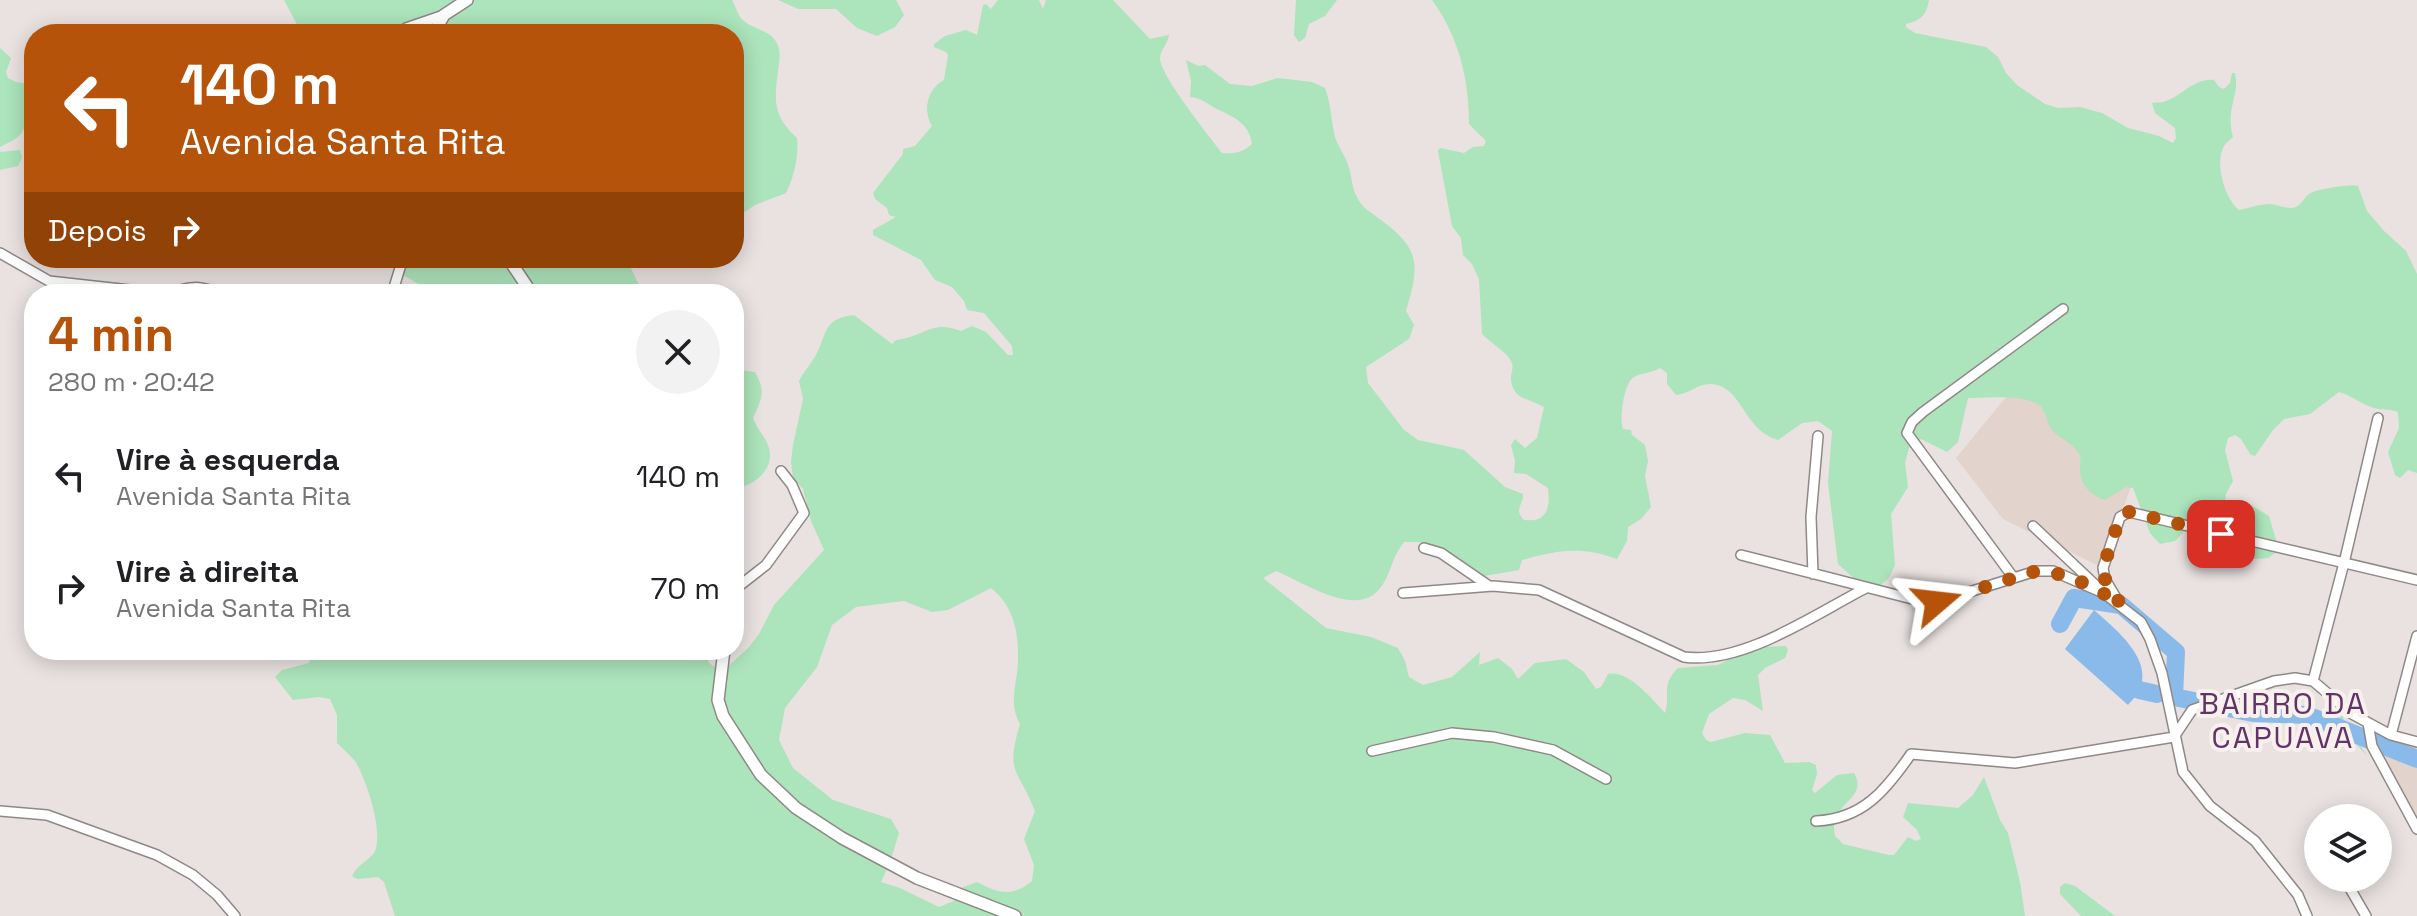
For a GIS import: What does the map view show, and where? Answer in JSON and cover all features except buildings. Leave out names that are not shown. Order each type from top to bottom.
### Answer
[{"type":"street","points":[[418,24],[444,15],[467,0]]},
{"type":"street","points":[[439,24],[444,15]]},
{"type":"street","points":[[0,253],[24,267]]},
{"type":"street","points":[[26,268],[61,284]]},
{"type":"street","points":[[2013,577],[1907,433],[1912,422],[2063,309]]},
{"type":"street","points":[[2313,681],[2378,418]]},
{"type":"street","points":[[1813,574],[1811,517],[1818,436]]},
{"type":"street","points":[[744,582],[766,565],[804,513],[792,485],[781,471]]},
{"type":"street","points":[[2121,605],[2105,579],[2103,568],[2120,517],[2129,512],[2417,580]]},
{"type":"street","points":[[2033,526],[2105,594],[2141,622],[2162,673],[2183,772],[2210,806],[2255,841],[2298,895],[2307,916]]},
{"type":"street","points":[[1424,548],[1441,553],[1489,586]]},
{"type":"street","points":[[1741,555],[1924,602],[1937,602],[2036,571],[2053,571],[2105,594]]},
{"type":"street","points":[[1403,593],[1489,586],[1539,590],[1684,657],[1701,659],[1756,645],[1866,588]]},
{"type":"street","points":[[2391,735],[2417,636]]},
{"type":"street","points":[[723,660],[718,700],[723,716],[761,775],[796,808],[842,838],[917,878],[1015,916]]},
{"type":"street","points":[[1816,821],[1835,820],[1860,810],[1894,777],[1911,754],[2015,763],[2174,737],[2192,710],[2274,681],[2295,678],[2313,681],[2352,714],[2368,723],[2391,735],[2417,742]]},
{"type":"street","points":[[2368,723],[2372,746],[2417,829]]},
{"type":"street","points":[[1372,751],[1452,733],[1494,737],[1553,750],[1606,779]]},
{"type":"street","points":[[0,811],[47,815],[157,855],[193,875],[217,895],[235,916]]},
{"type":"street","points":[[2352,892],[2366,916]]},
{"type":"shaded area","points":[[2020,380],[2140,460],[2103,568],[2003,519],[1956,458]]},
{"type":"shaded area","points":[[2390,736],[2417,743],[2417,823],[2373,746]]},
{"type":"green space","points":[[284,0],[732,0],[744,21],[771,36],[778,46],[777,108],[783,122],[797,138],[797,159],[791,180],[786,193],[744,212],[744,24],[297,24]]},
{"type":"green space","points":[[778,0],[896,0],[904,15],[895,27],[877,36],[857,28],[836,9],[798,9]]},
{"type":"green space","points":[[998,0],[1039,0],[1043,9],[1046,0],[1113,0],[1150,39],[1169,35],[1160,55],[1162,66],[1176,91],[1222,153],[1245,149],[1252,144],[1250,137],[1244,125],[1234,118],[1190,97],[1191,81],[1186,60],[1198,66],[1205,65],[1230,84],[1252,86],[1278,78],[1312,82],[1325,88],[1335,137],[1347,161],[1358,200],[1404,241],[1414,260],[1415,271],[1406,311],[1414,325],[1409,339],[1366,367],[1368,383],[1404,430],[1418,440],[1464,450],[1505,487],[1523,494],[1519,509],[1524,520],[1538,519],[1546,512],[1548,488],[1526,474],[1514,473],[1511,445],[1515,439],[1525,448],[1537,438],[1544,407],[1515,392],[1511,380],[1511,361],[1482,334],[1479,279],[1472,264],[1463,255],[1461,238],[1452,226],[1438,151],[1440,148],[1464,153],[1473,147],[1484,146],[1486,141],[1469,124],[1461,59],[1449,29],[1432,0],[1929,0],[1922,16],[1906,24],[1915,33],[1986,47],[1998,57],[2017,85],[2045,104],[2058,108],[2080,107],[2102,113],[2128,128],[2173,143],[2175,128],[2155,113],[2152,103],[2172,99],[2194,84],[2207,80],[2214,80],[2224,89],[2230,83],[2232,73],[2235,73],[2236,89],[2231,118],[2233,137],[2224,146],[2220,162],[2222,180],[2234,205],[2239,210],[2270,204],[2293,208],[2313,192],[2358,186],[2367,211],[2406,251],[2417,274],[2417,473],[2408,470],[2400,478],[2395,475],[2388,452],[2399,428],[2398,412],[2373,408],[2339,392],[2310,414],[2284,419],[2255,456],[2235,435],[2228,438],[2225,450],[2233,481],[2226,494],[2223,516],[2237,520],[2239,504],[2244,501],[2269,516],[2279,550],[2268,558],[2254,559],[2243,553],[2230,534],[2214,528],[2198,534],[2192,523],[2175,541],[2160,544],[2150,533],[2133,488],[2126,487],[2105,500],[2086,488],[2078,452],[2052,430],[2044,410],[2036,403],[2007,397],[1968,398],[1958,442],[1947,452],[1921,439],[1909,448],[1905,463],[1908,487],[1891,514],[1895,565],[1889,578],[1878,587],[1861,585],[1838,564],[1828,483],[1832,431],[1818,421],[1802,423],[1778,440],[1757,427],[1737,400],[1722,387],[1707,384],[1676,395],[1667,384],[1667,373],[1660,368],[1630,380],[1623,401],[1623,429],[1631,430],[1632,435],[1645,445],[1648,461],[1645,476],[1651,507],[1641,519],[1628,527],[1627,541],[1617,559],[1592,552],[1559,552],[1522,560],[1519,570],[1484,576],[1465,567],[1455,555],[1419,542],[1404,542],[1381,587],[1371,596],[1359,600],[1330,596],[1276,571],[1263,578],[1326,628],[1371,637],[1398,648],[1409,677],[1423,685],[1452,677],[1480,652],[1479,665],[1498,658],[1512,669],[1518,679],[1535,663],[1566,659],[1584,672],[1596,689],[1601,687],[1608,674],[1624,676],[1640,687],[1665,713],[1669,680],[1678,668],[1718,665],[1726,661],[1731,652],[1741,648],[1786,646],[1785,658],[1758,675],[1763,711],[1745,700],[1733,698],[1709,714],[1702,733],[1706,740],[1711,742],[1745,733],[1770,735],[1785,763],[1809,762],[1816,765],[1817,774],[1812,790],[1815,793],[1837,775],[1854,773],[1856,792],[1836,817],[1835,836],[1843,844],[1889,855],[1894,855],[1908,837],[1916,841],[1921,839],[1917,830],[1903,817],[1908,803],[1958,808],[1973,795],[1984,777],[2008,833],[2025,916],[395,916],[384,882],[378,877],[357,879],[352,876],[374,853],[377,845],[376,820],[369,793],[355,761],[337,743],[337,715],[330,699],[293,700],[275,677],[282,670],[309,663],[310,660],[708,660],[723,671],[735,660],[744,660],[744,652],[759,634],[774,605],[824,550],[811,521],[803,489],[793,478],[791,462],[803,399],[799,381],[815,357],[828,327],[837,319],[854,315],[892,344],[935,328],[961,331],[972,326],[986,332],[1008,355],[1013,355],[1012,346],[984,313],[967,310],[964,301],[952,287],[935,280],[921,260],[873,235],[873,230],[896,217],[889,215],[887,208],[875,199],[873,193],[903,154],[903,149],[915,146],[932,126],[927,113],[928,100],[934,88],[944,80],[948,55],[934,44],[945,36],[966,30],[977,35],[983,5],[991,9]],"holes":[[[991,588],[1005,603],[1014,621],[1017,641],[1014,709],[1020,724],[1014,762],[1035,811],[1024,839],[1034,865],[1032,881],[1011,892],[992,889],[977,882],[961,888],[954,901],[939,907],[881,882],[899,833],[891,819],[833,800],[793,768],[779,740],[785,708],[817,667],[832,625],[856,607],[904,601],[932,612],[948,610]]]},
{"type":"green space","points":[[1296,0],[1337,0],[1325,16],[1309,24],[1305,38],[1299,42],[1294,35]]},
{"type":"green space","points":[[0,48],[11,58],[6,72],[8,78],[24,83],[24,128],[17,137],[0,147]]},
{"type":"green space","points":[[20,150],[22,158],[18,166],[0,170],[0,152]]},
{"type":"green space","points":[[396,268],[631,268],[639,284],[419,284]]},
{"type":"green space","points":[[744,371],[755,372],[761,385],[762,395],[753,418],[770,453],[762,475],[744,486]]},
{"type":"green space","points":[[2330,697],[2367,756],[2325,709]]},
{"type":"green space","points":[[2065,883],[2075,886],[2115,916],[2081,916],[2060,894],[2060,887]]},
{"type":"water","points":[[2094,610],[2129,645],[2141,666],[2143,677],[2140,689],[2128,705],[2065,649]]},
{"type":"waterway","points":[[2060,624],[2074,598],[2121,605],[2176,652],[2174,697],[2253,713],[2307,715],[2417,759]]},
{"type":"waterway","points":[[2129,683],[2139,690],[2157,694]]},
{"type":"district","name":"BAIRRO DA CAPUAVA","points":[[2283,721]]},
{"type":"route","points":[[1937,602],[2024,573],[2053,571],[2105,594],[2121,605],[2105,579],[2103,568],[2120,517],[2129,512],[2221,534]]}]
